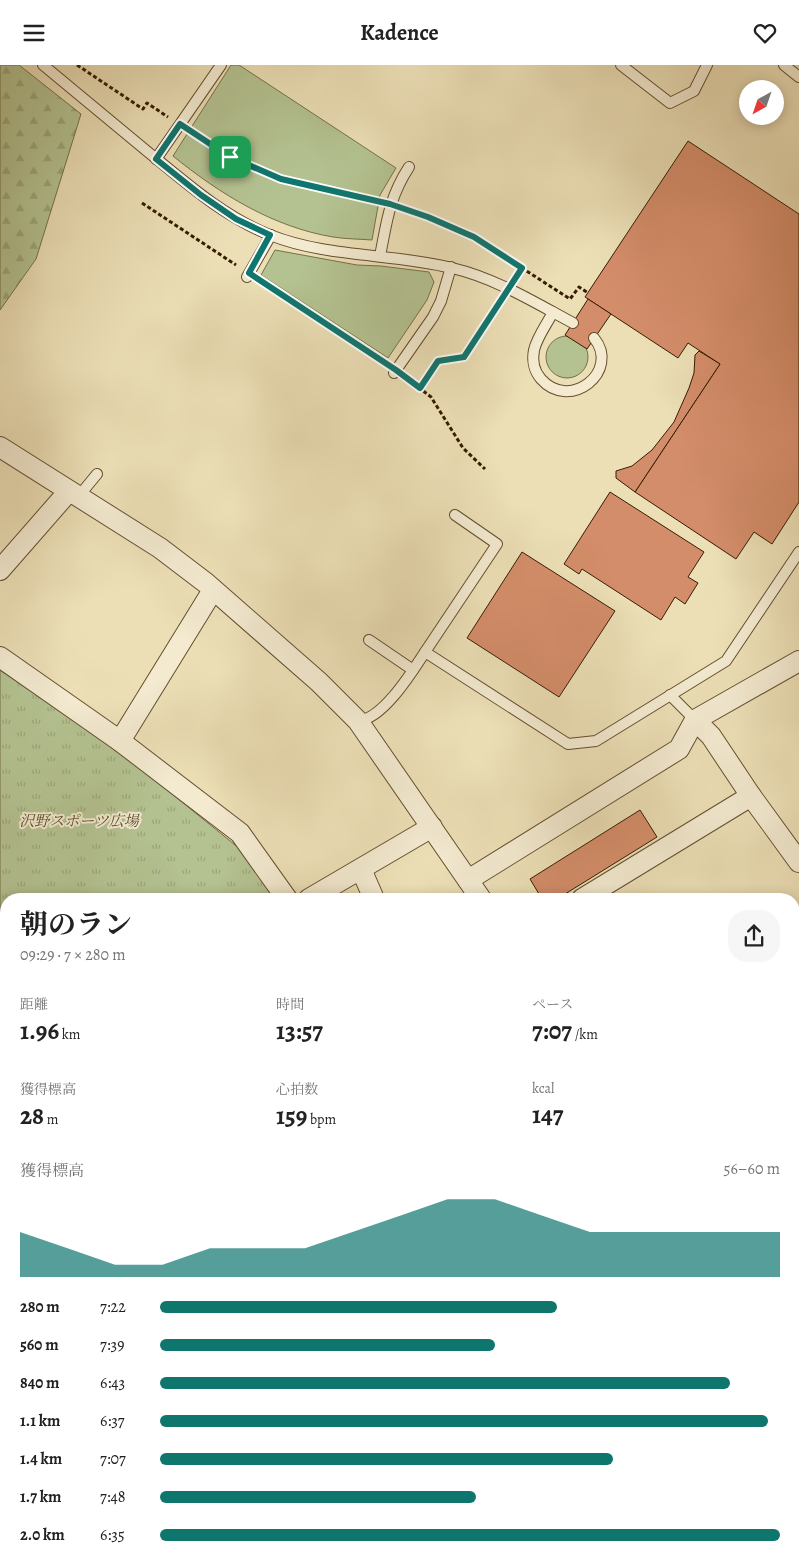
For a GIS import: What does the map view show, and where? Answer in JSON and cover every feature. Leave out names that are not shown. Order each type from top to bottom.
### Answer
[{"type":"street","points":[[0,447],[160,548],[213,590],[319,682],[358,721],[477,893]]},
{"type":"street","points":[[0,570],[69,491]]},
{"type":"street","points":[[120,741],[213,590]]},
{"type":"street","points":[[0,657],[120,741],[240,833],[283,893]]},
{"type":"street","points":[[468,880],[679,749],[695,720],[799,661]]},
{"type":"street","points":[[695,720],[711,735],[751,796],[799,862]]},
{"type":"street","points":[[592,893],[751,796]]},
{"type":"street","points":[[319,893],[432,827]]},
{"type":"street","points":[[361,869],[371,893]]},
{"type":"lane","points":[[43,65],[201,195],[236,219],[270,235],[304,245],[450,267],[474,274],[509,289],[573,323]]},
{"type":"lane","points":[[156,159],[220,65]]},
{"type":"lane","points":[[621,65],[670,103],[694,91],[707,65]]},
{"type":"lane","points":[[784,65],[799,77]]},
{"type":"lane","points":[[380,256],[390,204],[397,185],[408,167]]},
{"type":"lane","points":[[248,275],[270,235]]},
{"type":"lane","points":[[395,372],[433,317],[441,301],[450,267]]},
{"type":"lane","points":[[553,312],[534,349],[533,362],[537,374],[546,384],[557,390],[569,391],[581,389],[592,381],[599,371],[601,362],[601,353],[594,338]]},
{"type":"lane","points":[[69,491],[83,491],[97,474]]},
{"type":"lane","points":[[358,721],[366,720],[397,694],[496,543],[455,515]]},
{"type":"lane","points":[[426,652],[568,744],[596,741],[726,661],[799,553]]},
{"type":"lane","points":[[369,640],[413,670]]},
{"type":"lane","points":[[670,695],[695,720]]},
{"type":"path","points":[[77,65],[143,109],[147,103],[230,157],[281,179],[390,204],[428,217],[474,237],[570,299],[579,287],[588,293]]},
{"type":"path","points":[[142,203],[420,388],[431,397],[463,448],[485,469]]},
{"type":"path","points":[[420,388],[438,361],[464,357],[522,268]]},
{"type":"green space","points":[[0,65],[19,65],[81,114],[36,259],[0,310]]},
{"type":"green space","points":[[231,65],[239,65],[396,168],[380,195],[372,240],[338,238],[311,232],[268,217],[228,196],[173,156]]},
{"type":"green space","points":[[275,250],[357,265],[429,272],[434,282],[427,300],[388,358],[261,275]]},
{"type":"green space","points":[[567,336],[582,342],[588,357],[582,372],[567,378],[552,372],[546,357],[552,342]]},
{"type":"green space","name":"沢野スポーツ広場","points":[[0,670],[84,727],[156,781],[245,853],[271,893],[0,893]]},
{"type":"building","points":[[688,141],[799,214],[799,502],[772,544],[754,532],[736,559],[635,492],[720,364],[688,343],[678,358],[585,297]]},
{"type":"building","points":[[588,299],[611,314],[587,349],[565,335]]},
{"type":"building","points":[[699,351],[720,364],[635,492],[616,478],[616,471],[632,466],[652,450],[674,422],[689,388],[694,373],[695,355]]},
{"type":"building","points":[[610,492],[704,552],[688,577],[698,583],[685,604],[675,597],[661,620],[582,569],[579,574],[564,564]]},
{"type":"building","points":[[522,552],[615,611],[559,697],[467,638]]},
{"type":"building","points":[[640,810],[657,837],[567,893],[538,893],[530,879]]},
{"type":"route","points":[[180,124],[230,157],[281,179],[390,204],[428,217],[474,237],[522,268],[464,357],[438,361],[420,388],[396,370],[249,273],[270,235],[236,219],[201,195],[156,159],[180,124]]}]
